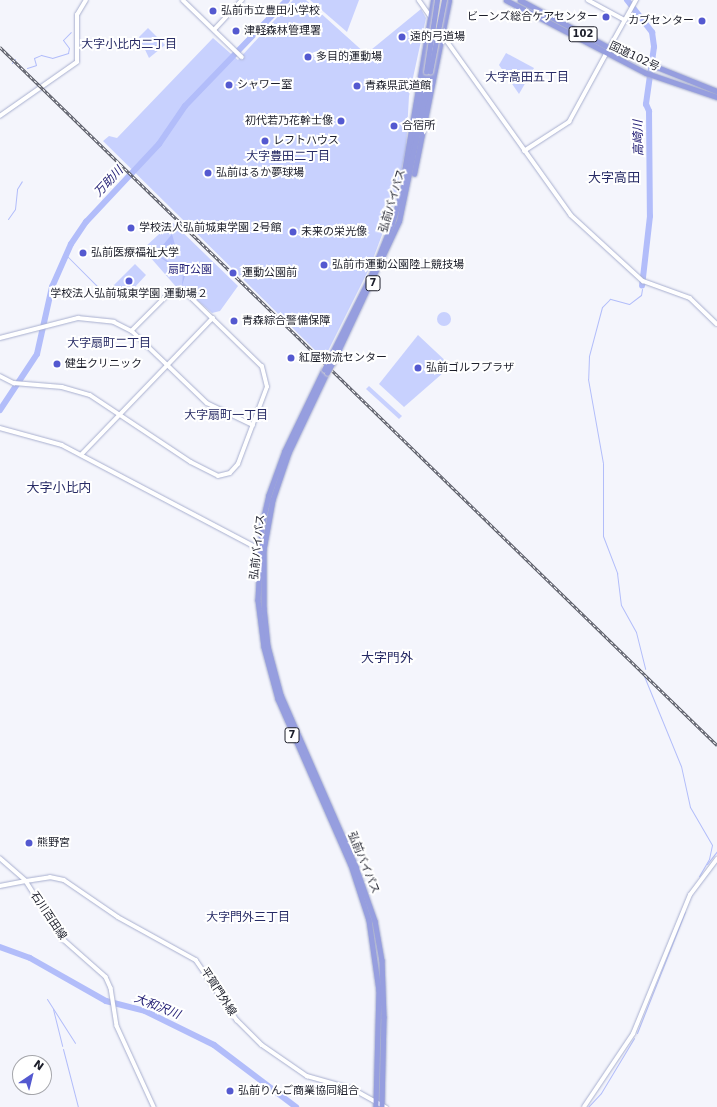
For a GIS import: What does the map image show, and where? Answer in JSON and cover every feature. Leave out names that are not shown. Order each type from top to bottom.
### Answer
[{"type":"highway","name":"7","points":[[403,197],[433,0]]},
{"type":"highway","name":"弘前バイパス","points":[[428,72],[437,0]]},
{"type":"highway","name":"弘前バイパス","points":[[376,1107],[377,954],[358,884],[295,743],[272,679],[260,622],[262,550],[280,479],[325,371],[373,282],[403,197],[444,0]]},
{"type":"highway","name":"7","points":[[403,197],[419,157],[449,0]]},
{"type":"highway","name":"国道102号","points":[[506,0],[606,54],[646,73],[717,97]]},
{"type":"highway","name":"国道102号","points":[[520,0],[647,66],[717,91]]},
{"type":"highway","name":"弘前バイパス","points":[[262,550],[264,608],[273,667],[288,714],[359,873],[379,938],[384,1017],[383,1106]]},
{"type":"street","points":[[0,116],[76,63],[77,15],[86,0]]},
{"type":"street","points":[[183,0],[240,55]]},
{"type":"street","points":[[214,30],[242,0]]},
{"type":"street","points":[[419,0],[524,151],[571,215],[643,281],[690,298],[717,324]]},
{"type":"street","points":[[588,0],[625,20]]},
{"type":"street","points":[[524,151],[569,122],[635,2]]},
{"type":"street","points":[[0,376],[14,383],[77,390],[119,413],[178,454],[218,476],[234,470],[267,387],[266,374],[190,296],[174,292],[132,331]]},
{"type":"street","points":[[0,338],[41,327],[90,317],[114,322],[132,331],[214,408],[253,424]]},
{"type":"street","points":[[81,455],[119,413],[213,318]]},
{"type":"street","points":[[0,428],[38,436],[81,455],[262,550]]},
{"type":"street","name":"石川百田線","points":[[0,858],[26,881],[63,939],[101,972],[112,991],[114,1016],[154,1107]]},
{"type":"street","points":[[584,1107],[633,1034],[690,895],[717,858]]},
{"type":"street","name":"平賀門外線","points":[[0,886],[50,877],[64,880],[118,917],[196,960],[237,1020],[262,1045],[307,1076],[353,1089],[383,1106]]},
{"type":"green space","points":[[293,0],[306,0],[366,54],[421,9],[426,18],[409,96],[406,149],[395,200],[370,267],[324,359],[103,141],[109,136],[117,138],[213,38],[238,60]]},
{"type":"green space","points":[[310,0],[359,0],[347,32]]},
{"type":"green space","points":[[148,28],[165,45],[149,58],[139,37]]},
{"type":"green space","points":[[506,53],[534,68],[519,94],[499,65]]},
{"type":"green space","name":"扇町公園","points":[[172,222],[238,286],[220,311],[212,313],[188,292],[178,289],[143,249]]},
{"type":"green space","name":"学校法人弘前城東学園 運動場２","points":[[135,264],[146,275],[124,299],[112,287]]},
{"type":"green space","points":[[441,312],[447,312],[451,316],[451,322],[447,326],[441,326],[437,322],[437,316]]},
{"type":"green space","points":[[418,335],[451,366],[404,407],[379,384]]},
{"type":"green space","points":[[369,386],[402,416],[399,419],[366,389]]},
{"type":"shaded area","points":[[172,234],[175,245],[161,249],[160,256],[186,273],[182,286],[183,273],[158,256],[159,250]]},
{"type":"waterway","name":"万助川","points":[[0,410],[37,354],[52,287],[71,244],[86,222],[159,144],[185,106],[287,0]]},
{"type":"waterway","name":"高崎川","points":[[627,0],[652,32],[654,47],[646,104],[649,111],[650,216],[642,286]]},
{"type":"waterway","points":[[27,68],[36,65],[34,58],[41,55],[52,58],[68,53],[69,48],[63,40],[71,32]]},
{"type":"waterway","points":[[12,63],[15,59]]},
{"type":"waterway","points":[[8,219],[15,209],[17,189],[22,181]]},
{"type":"waterway","points":[[67,256],[99,288]]},
{"type":"waterway","points":[[642,289],[641,295],[629,304],[610,299],[602,307],[589,356],[588,379],[603,463],[603,536],[617,573],[621,605],[636,632],[645,669]]},
{"type":"waterway","points":[[644,676],[681,766],[690,807],[712,845],[709,859],[699,876]]},
{"type":"waterway","points":[[707,864],[717,851]]},
{"type":"waterway","points":[[637,1033],[685,912]]},
{"type":"waterway","name":"大和沢川","points":[[0,947],[30,958],[106,1001],[145,1011],[214,1045],[296,1107]]},
{"type":"waterway","points":[[47,999],[75,1043]]},
{"type":"waterway","points":[[53,1009],[62,1046]]},
{"type":"waterway","points":[[588,1107],[601,1093],[634,1038]]},
{"type":"waterway","points":[[63,1049],[78,1107]]},
{"type":"railway","points":[[0,47],[717,745]]},
{"type":"place","name":"弘前市立豊田小学校","points":[[213,11]]},
{"type":"place","name":"ビーンズ総合ケアセンター","points":[[606,17]]},
{"type":"place","name":"カブセンター","points":[[702,21]]},
{"type":"place","name":"津軽森林管理署","points":[[236,31]]},
{"type":"place","name":"遠的弓道場","points":[[402,37]]},
{"type":"place","name":"多目的運動場","points":[[308,57]]},
{"type":"place","name":"シャワー室","points":[[229,85]]},
{"type":"place","name":"青森県武道館","points":[[357,86]]},
{"type":"place","name":"初代若乃花幹士像","points":[[341,121]]},
{"type":"place","name":"合宿所","points":[[394,126]]},
{"type":"place","name":"レフトハウス","points":[[265,141]]},
{"type":"place","name":"弘前はるか夢球場","points":[[208,173]]},
{"type":"place","name":"学校法人弘前城東学園 2号館","points":[[131,228]]},
{"type":"place","name":"未来の栄光像","points":[[293,232]]},
{"type":"place","name":"弘前医療福祉大学","points":[[83,253]]},
{"type":"place","name":"弘前市運動公園陸上競技場","points":[[324,265]]},
{"type":"place","name":"運動公園前","points":[[233,273]]},
{"type":"place","name":"学校法人弘前城東学園 運動場２","points":[[129,281]]},
{"type":"place","name":"青森綜合警備保障","points":[[234,321]]},
{"type":"place","name":"紅屋物流センター","points":[[291,358]]},
{"type":"place","name":"健生クリニック","points":[[57,364]]},
{"type":"place","name":"弘前ゴルフプラザ","points":[[418,368]]},
{"type":"place","name":"熊野宮","points":[[29,843]]},
{"type":"place","name":"弘前りんご商業協同組合","points":[[230,1091]]},
{"type":"district","name":"大字小比内二丁目","points":[[129,45]]},
{"type":"district","name":"大字高田五丁目","points":[[527,78]]},
{"type":"district","name":"大字豊田二丁目","points":[[288,157]]},
{"type":"district","name":"大字高田","points":[[614,178]]},
{"type":"district","name":"大字扇町二丁目","points":[[109,344]]},
{"type":"district","name":"大字扇町一丁目","points":[[226,416]]},
{"type":"district","name":"大字小比内","points":[[59,488]]},
{"type":"district","name":"大字門外","points":[[387,658]]},
{"type":"district","name":"大字門外三丁目","points":[[248,918]]}]
